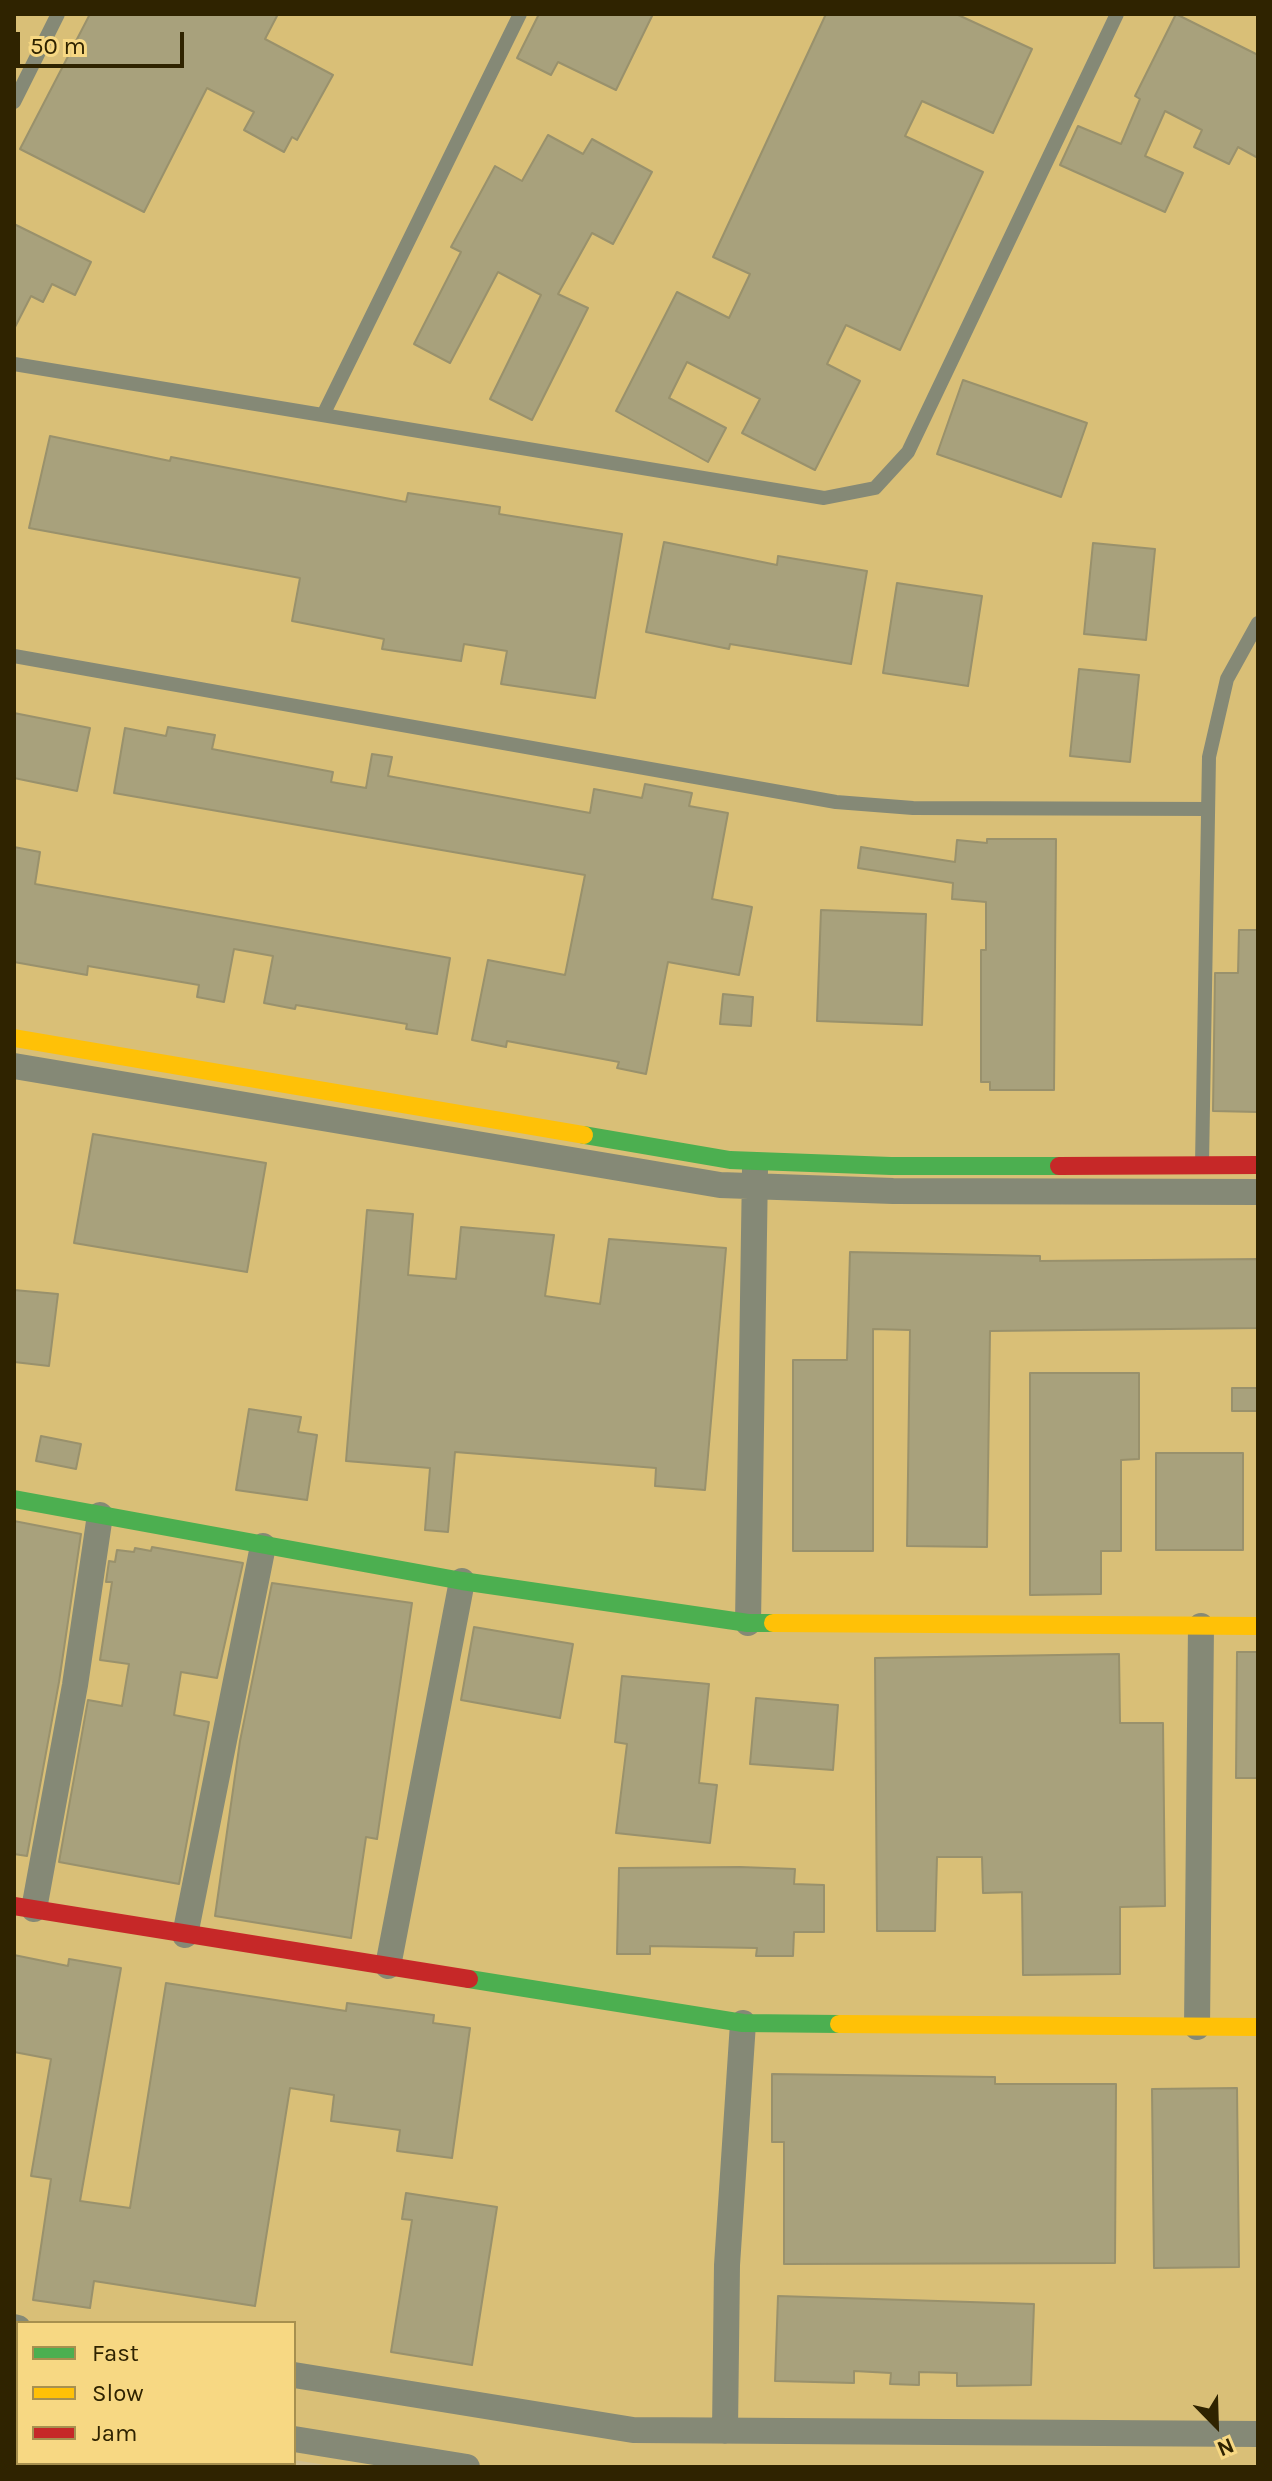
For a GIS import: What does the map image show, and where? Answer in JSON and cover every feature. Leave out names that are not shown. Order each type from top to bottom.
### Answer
[{"type":"street","points":[[14,1038],[730,1160],[755,1174],[1258,1192]]},
{"type":"street","points":[[14,1066],[720,1185],[755,1174],[891,1166],[1258,1165]]},
{"type":"street","points":[[748,1623],[755,1174]]},
{"type":"street","points":[[14,1499],[462,1581],[748,1623],[1258,1626]]},
{"type":"street","points":[[100,1515],[75,1685],[24,1908],[743,2023],[1258,2027]]},
{"type":"street","points":[[185,1935],[263,1546]]},
{"type":"street","points":[[388,1966],[462,1581]]},
{"type":"street","points":[[1197,2027],[1201,1626]]},
{"type":"street","points":[[725,2431],[727,2265],[743,2023]]},
{"type":"street","points":[[296,2375],[633,2430],[1258,2434]]},
{"type":"street","points":[[296,2439],[467,2467]]},
{"type":"lane","points":[[14,102],[58,14]]},
{"type":"lane","points":[[323,415],[520,14]]},
{"type":"lane","points":[[14,364],[824,498],[875,488],[908,452],[1117,14]]},
{"type":"lane","points":[[1202,1165],[1209,757],[1227,679],[1258,623]]},
{"type":"lane","points":[[14,656],[836,802],[913,808],[1208,809]]},
{"type":"shaded area","points":[[14,14],[1258,14],[1258,2467],[339,2467],[296,2460],[296,2321],[16,2321],[14,2413]]},
{"type":"building","points":[[90,14],[278,14],[265,39],[333,75],[297,140],[292,137],[284,152],[244,130],[254,112],[207,88],[144,212],[20,149]]},
{"type":"building","points":[[539,14],[653,14],[616,90],[558,62],[551,75],[517,58]]},
{"type":"building","points":[[826,14],[956,14],[1032,49],[993,133],[922,101],[905,136],[983,172],[900,350],[846,325],[827,364],[860,381],[815,470],[742,433],[760,399],[687,362],[669,398],[726,428],[708,462],[616,411],[677,292],[729,318],[750,274],[713,257]]},
{"type":"building","points":[[1176,14],[1258,55],[1258,158],[1238,147],[1229,164],[1194,147],[1202,130],[1165,111],[1145,156],[1183,173],[1165,212],[1060,165],[1078,126],[1121,144],[1140,99],[1135,96]]},
{"type":"building","points":[[548,135],[583,154],[592,139],[652,172],[613,244],[592,233],[558,294],[588,308],[532,420],[490,399],[541,295],[498,272],[450,363],[414,344],[461,252],[451,247],[495,166],[522,181]]},
{"type":"building","points":[[14,224],[91,262],[75,295],[52,284],[43,302],[31,296],[14,329]]},
{"type":"building","points":[[963,380],[1087,423],[1061,497],[937,454]]},
{"type":"building","points":[[50,436],[170,461],[171,457],[406,502],[408,493],[500,507],[499,514],[622,534],[595,698],[501,684],[507,651],[464,644],[461,661],[382,649],[384,639],[292,621],[300,578],[29,528]]},
{"type":"building","points":[[664,542],[777,565],[778,556],[867,571],[851,664],[730,644],[729,649],[646,632]]},
{"type":"building","points":[[1093,543],[1155,549],[1146,640],[1084,634]]},
{"type":"building","points":[[897,583],[982,596],[968,686],[883,673]]},
{"type":"building","points":[[1079,669],[1139,675],[1130,762],[1070,756]]},
{"type":"building","points":[[14,713],[90,728],[77,791],[14,778]]},
{"type":"building","points":[[168,727],[215,735],[212,749],[333,772],[331,782],[366,788],[372,754],[392,757],[388,776],[590,813],[594,789],[642,798],[645,784],[692,793],[689,806],[728,813],[712,899],[752,907],[739,975],[668,962],[646,1074],[617,1068],[619,1062],[507,1041],[506,1047],[472,1040],[488,960],[565,975],[585,875],[114,793],[125,728],[166,736]]},
{"type":"building","points":[[987,839],[1056,839],[1054,1090],[990,1090],[990,1082],[981,1082],[981,950],[986,950],[986,902],[952,899],[953,883],[858,868],[861,847],[955,862],[957,840],[987,843]]},
{"type":"building","points":[[14,847],[40,852],[35,884],[450,958],[437,1034],[406,1029],[407,1024],[296,1005],[295,1009],[264,1003],[273,956],[234,949],[224,1002],[197,997],[199,985],[88,966],[87,975],[14,962]]},
{"type":"building","points":[[821,910],[926,914],[922,1025],[817,1021]]},
{"type":"building","points":[[1239,930],[1258,930],[1258,1112],[1213,1111],[1215,973],[1238,973]]},
{"type":"building","points":[[723,994],[753,997],[751,1026],[720,1024]]},
{"type":"building","points":[[93,1134],[266,1163],[247,1272],[74,1243]]},
{"type":"building","points":[[367,1210],[413,1214],[408,1275],[456,1279],[461,1227],[554,1235],[545,1296],[600,1304],[609,1239],[726,1248],[705,1490],[655,1486],[656,1468],[455,1452],[448,1532],[425,1530],[430,1468],[346,1461]]},
{"type":"building","points":[[850,1252],[1040,1256],[1040,1261],[1258,1259],[1258,1328],[990,1331],[987,1547],[907,1546],[910,1330],[873,1329],[873,1551],[793,1551],[793,1360],[847,1360]]},
{"type":"building","points":[[14,1290],[58,1294],[49,1366],[14,1362]]},
{"type":"building","points":[[1030,1373],[1139,1373],[1139,1459],[1121,1460],[1121,1551],[1101,1551],[1101,1594],[1030,1595]]},
{"type":"building","points":[[1232,1388],[1258,1388],[1258,1411],[1232,1411]]},
{"type":"building","points":[[249,1409],[301,1417],[298,1432],[317,1435],[307,1500],[236,1490]]},
{"type":"building","points":[[41,1436],[81,1444],[76,1469],[36,1461]]},
{"type":"building","points":[[1156,1453],[1243,1453],[1243,1550],[1156,1550]]},
{"type":"building","points":[[14,1521],[81,1534],[59,1682],[27,1856],[14,1854]]},
{"type":"building","points":[[152,1547],[243,1563],[217,1678],[181,1672],[174,1715],[209,1722],[179,1884],[59,1862],[88,1700],[122,1706],[129,1664],[100,1660],[112,1582],[106,1582],[109,1561],[115,1562],[117,1550],[134,1552],[135,1548],[151,1551]]},
{"type":"building","points":[[272,1583],[412,1603],[377,1839],[366,1837],[351,1938],[215,1916],[240,1741]]},
{"type":"building","points":[[474,1627],[573,1644],[560,1718],[461,1700]]},
{"type":"building","points":[[1237,1652],[1258,1652],[1258,1778],[1236,1778]]},
{"type":"building","points":[[1119,1654],[1120,1723],[1163,1723],[1165,1906],[1120,1907],[1120,1974],[1023,1975],[1022,1892],[983,1893],[982,1857],[937,1857],[935,1931],[877,1931],[875,1658]]},
{"type":"building","points":[[622,1676],[709,1684],[699,1783],[717,1785],[710,1843],[616,1833],[627,1744],[615,1742]]},
{"type":"building","points":[[756,1698],[838,1705],[833,1770],[750,1764]]},
{"type":"building","points":[[619,1868],[795,1869],[794,1884],[824,1885],[824,1932],[794,1932],[793,1956],[756,1956],[757,1948],[650,1946],[650,1954],[617,1954]]},
{"type":"building","points":[[14,1955],[68,1966],[69,1959],[121,1968],[80,2201],[130,2208],[166,1983],[346,2011],[347,2003],[434,2015],[433,2023],[470,2028],[452,2158],[397,2151],[400,2130],[331,2121],[334,2095],[290,2088],[255,2306],[94,2281],[90,2308],[33,2300],[51,2179],[31,2176],[51,2059],[14,2052]]},
{"type":"building","points":[[772,2074],[995,2077],[995,2084],[1116,2084],[1115,2263],[784,2264],[784,2142],[772,2142]]},
{"type":"building","points":[[1237,2088],[1239,2267],[1154,2268],[1152,2089]]},
{"type":"building","points":[[406,2193],[497,2207],[472,2365],[391,2352],[412,2220],[402,2219]]},
{"type":"building","points":[[778,2296],[1034,2304],[1031,2385],[957,2386],[957,2373],[919,2372],[919,2385],[890,2384],[891,2373],[854,2371],[854,2383],[775,2381]]},
{"type":"traffic: fast","points":[[584,1135],[730,1160],[891,1166],[1059,1166]]},
{"type":"traffic: fast","points":[[14,1499],[462,1581],[748,1623],[773,1623]]},
{"type":"traffic: fast","points":[[469,1979],[743,2023],[839,2024]]},
{"type":"traffic: slow","points":[[14,1038],[584,1135]]},
{"type":"traffic: slow","points":[[773,1623],[1258,1626]]},
{"type":"traffic: slow","points":[[839,2024],[1258,2027]]},
{"type":"traffic: jam","points":[[1059,1166],[1258,1165]]},
{"type":"traffic: jam","points":[[14,1906],[469,1979]]}]
